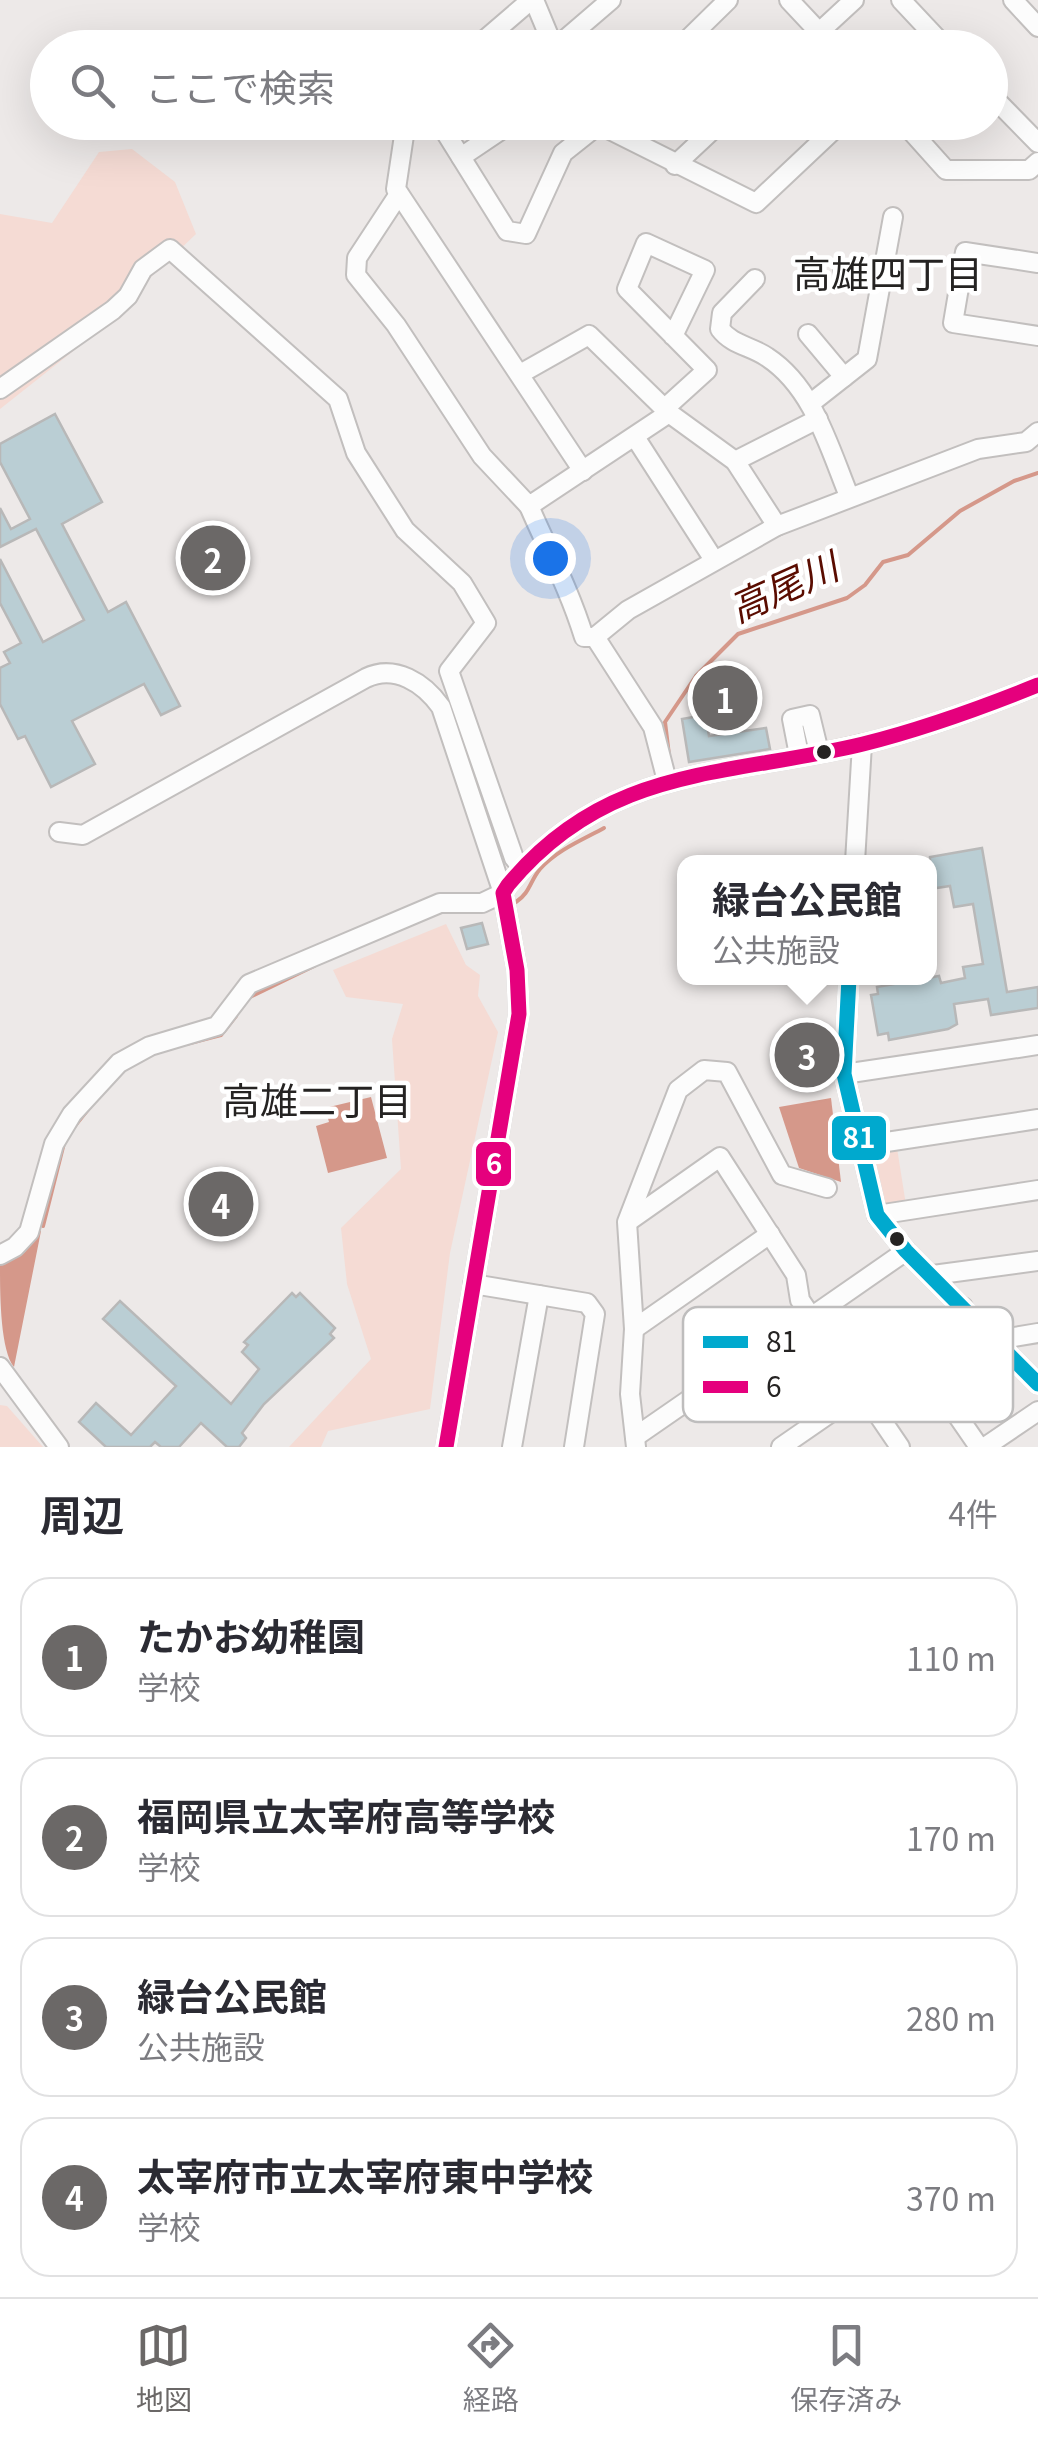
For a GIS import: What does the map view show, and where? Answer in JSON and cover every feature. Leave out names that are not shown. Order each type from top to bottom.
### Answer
[{"type":"street","points":[[496,30],[532,0],[546,30]]},
{"type":"street","points":[[576,30],[610,0]]},
{"type":"street","points":[[698,30],[728,0]]},
{"type":"street","points":[[789,0],[818,30]]},
{"type":"street","points":[[820,30],[854,0]]},
{"type":"street","points":[[901,0],[929,30]]},
{"type":"street","points":[[1014,0],[1038,27]]},
{"type":"street","points":[[1008,112],[1038,143]]},
{"type":"street","points":[[404,140],[399,194],[357,258],[356,274],[396,324],[482,456],[528,506],[556,569],[568,583],[584,637],[595,637],[628,610],[778,526],[978,449],[1026,442],[1038,432]]},
{"type":"street","points":[[450,140],[508,231],[526,234],[563,153],[579,140]]},
{"type":"street","points":[[461,157],[486,140]]},
{"type":"street","points":[[628,140],[756,203],[823,140]]},
{"type":"street","points":[[675,165],[702,140]]},
{"type":"street","points":[[918,140],[946,170],[1030,170],[1038,162]]},
{"type":"street","points":[[399,194],[583,470]]},
{"type":"street","points":[[735,462],[814,411],[844,377],[867,360],[892,217]]},
{"type":"street","points":[[528,506],[635,437],[706,370],[627,289],[646,243],[705,270],[673,336]]},
{"type":"street","points":[[0,390],[113,310],[128,296],[143,270],[170,249],[338,399],[356,453],[405,530],[462,583],[486,622],[449,671],[514,858],[522,868]]},
{"type":"street","points":[[1038,263],[965,252],[953,323],[1038,336]]},
{"type":"street","points":[[843,272],[880,278]]},
{"type":"street","points":[[755,278],[722,314],[720,329],[734,342],[768,357],[814,411],[849,496]]},
{"type":"street","points":[[808,334],[844,377]]},
{"type":"street","points":[[520,374],[589,335],[666,411],[735,462],[778,526]]},
{"type":"street","points":[[635,437],[714,560]]},
{"type":"street","points":[[595,637],[653,727],[667,781]]},
{"type":"street","points":[[60,832],[83,836],[366,678],[394,674],[419,684],[441,707],[503,893],[518,970],[518,1014],[446,1447]]},
{"type":"street","points":[[0,1255],[15,1247],[29,1232],[54,1144],[72,1114],[118,1063],[150,1046],[218,1026],[249,984],[440,903],[482,904],[503,893],[522,868],[559,835],[600,810],[667,781],[862,744],[1038,685]]},
{"type":"street","points":[[799,755],[792,719],[810,716],[819,752]]},
{"type":"street","points":[[855,855],[862,744]]},
{"type":"street","points":[[849,985],[844,1074],[877,1215],[906,1251],[963,1307]]},
{"type":"street","points":[[844,1074],[1038,1045]]},
{"type":"street","points":[[683,1407],[635,1442],[630,1394],[634,1330],[627,1222],[678,1090],[712,1068],[734,1078],[782,1175],[828,1188]]},
{"type":"street","points":[[860,1146],[1038,1118]]},
{"type":"street","points":[[627,1222],[720,1157],[796,1275],[804,1307]]},
{"type":"street","points":[[877,1215],[1038,1190]]},
{"type":"street","points":[[634,1330],[770,1234]]},
{"type":"street","points":[[823,1307],[906,1251]]},
{"type":"street","points":[[933,1275],[1038,1261]]},
{"type":"street","points":[[473,1284],[586,1303],[594,1314],[574,1447]]},
{"type":"street","points":[[512,1447],[539,1295]]},
{"type":"street","points":[[1013,1337],[1038,1333]]},
{"type":"street","points":[[1013,1358],[1038,1384]]},
{"type":"street","points":[[0,1368],[59,1447]]},
{"type":"street","points":[[964,1422],[982,1447],[1038,1411]]},
{"type":"street","points":[[781,1447],[817,1422]]},
{"type":"street","points":[[883,1422],[900,1447]]},
{"type":"shaded area","points":[[132,149],[175,182],[196,234],[72,352],[0,409],[0,214],[52,223],[99,152]]},
{"type":"shaded area","points":[[446,924],[466,965],[480,975],[478,996],[498,1032],[450,1253],[430,1409],[328,1431],[321,1447],[289,1447],[371,1359],[347,1284],[341,1228],[401,1169],[392,1039],[403,1004],[346,997],[333,970]]},
{"type":"shaded area","points":[[371,1097],[387,1158],[328,1173],[316,1126],[329,1122],[325,1108]]},
{"type":"shaded area","points":[[831,1098],[841,1182],[799,1168],[779,1107]]},
{"type":"shaded area","points":[[897,1148],[906,1205],[890,1207],[880,1199],[869,1154]]},
{"type":"shaded area","points":[[40,1230],[14,1367],[3,1334],[0,1265],[25,1252]]},
{"type":"shaded area","points":[[0,1405],[7,1406],[43,1447],[0,1447]]},
{"type":"building","points":[[55,414],[102,502],[62,524],[108,612],[126,602],[180,706],[161,715],[144,684],[72,721],[95,764],[51,787],[25,736],[18,739],[0,704],[0,668],[10,663],[4,652],[21,643],[0,603],[0,559],[43,642],[84,620],[36,529],[0,547],[0,508],[11,529],[30,519],[0,462],[0,444]]},
{"type":"building","points":[[705,715],[709,736],[766,728],[770,749],[689,762],[682,719]]},
{"type":"building","points":[[982,848],[1007,992],[1038,987],[1038,1008],[991,1015],[988,999],[954,1004],[957,1024],[948,1029],[889,1040],[888,1033],[878,1035],[871,995],[878,994],[877,987],[937,985],[937,976],[941,983],[965,978],[963,967],[983,964],[973,904],[954,907],[950,886],[937,888],[937,856]]},
{"type":"building","points":[[482,923],[488,944],[467,949],[461,928]]},
{"type":"building","points":[[829,1035],[830,1064],[818,1064],[818,1071],[786,1073],[784,1046],[804,1044],[804,1037]]},
{"type":"building","points":[[292,1293],[296,1297],[300,1293],[335,1328],[330,1334],[334,1338],[264,1404],[242,1433],[246,1438],[239,1447],[227,1447],[201,1423],[179,1447],[161,1447],[155,1442],[150,1447],[106,1447],[79,1422],[96,1403],[131,1435],[176,1386],[103,1319],[120,1301],[231,1404],[259,1369],[242,1352],[248,1345],[244,1342]]},
{"type":"waterway","name":"高尾川","points":[[669,755],[665,722],[696,676],[738,634],[847,598],[865,585],[883,562],[908,555],[960,511],[1014,481],[1038,473]]},
{"type":"waterway","points":[[827,743],[876,732]]},
{"type":"waterway","points":[[516,902],[547,862],[604,828]]},
{"type":"waterway","points":[[250,997],[314,966]]},
{"type":"waterway","points":[[186,1044],[221,1035],[236,1016]]},
{"type":"waterway","points":[[74,1127],[90,1107]]},
{"type":"waterway","points":[[43,1226],[64,1143]]},
{"type":"transit line","name":"6","points":[[446,1447],[519,1014],[517,970],[503,893],[508,885],[546,846],[587,817],[628,796],[717,771],[863,744],[952,718],[1038,685]]},
{"type":"transit line","name":"81","points":[[849,985],[844,1074],[877,1215],[906,1251],[962,1307]]},
{"type":"transit line","name":"81","points":[[1013,1359],[1038,1384]]},
{"type":"place","name":"福岡県立太宰府高等学校","points":[[213,558]]},
{"type":"place","name":"たかお幼稚園","points":[[725,698]]},
{"type":"place","name":"緑台公民館","points":[[807,1055]]},
{"type":"place","name":"太宰府市立太宰府東中学校","points":[[221,1204]]},
{"type":"district","name":"高雄四丁目","points":[[888,275]]},
{"type":"district","name":"高雄二丁目","points":[[317,1102]]}]
